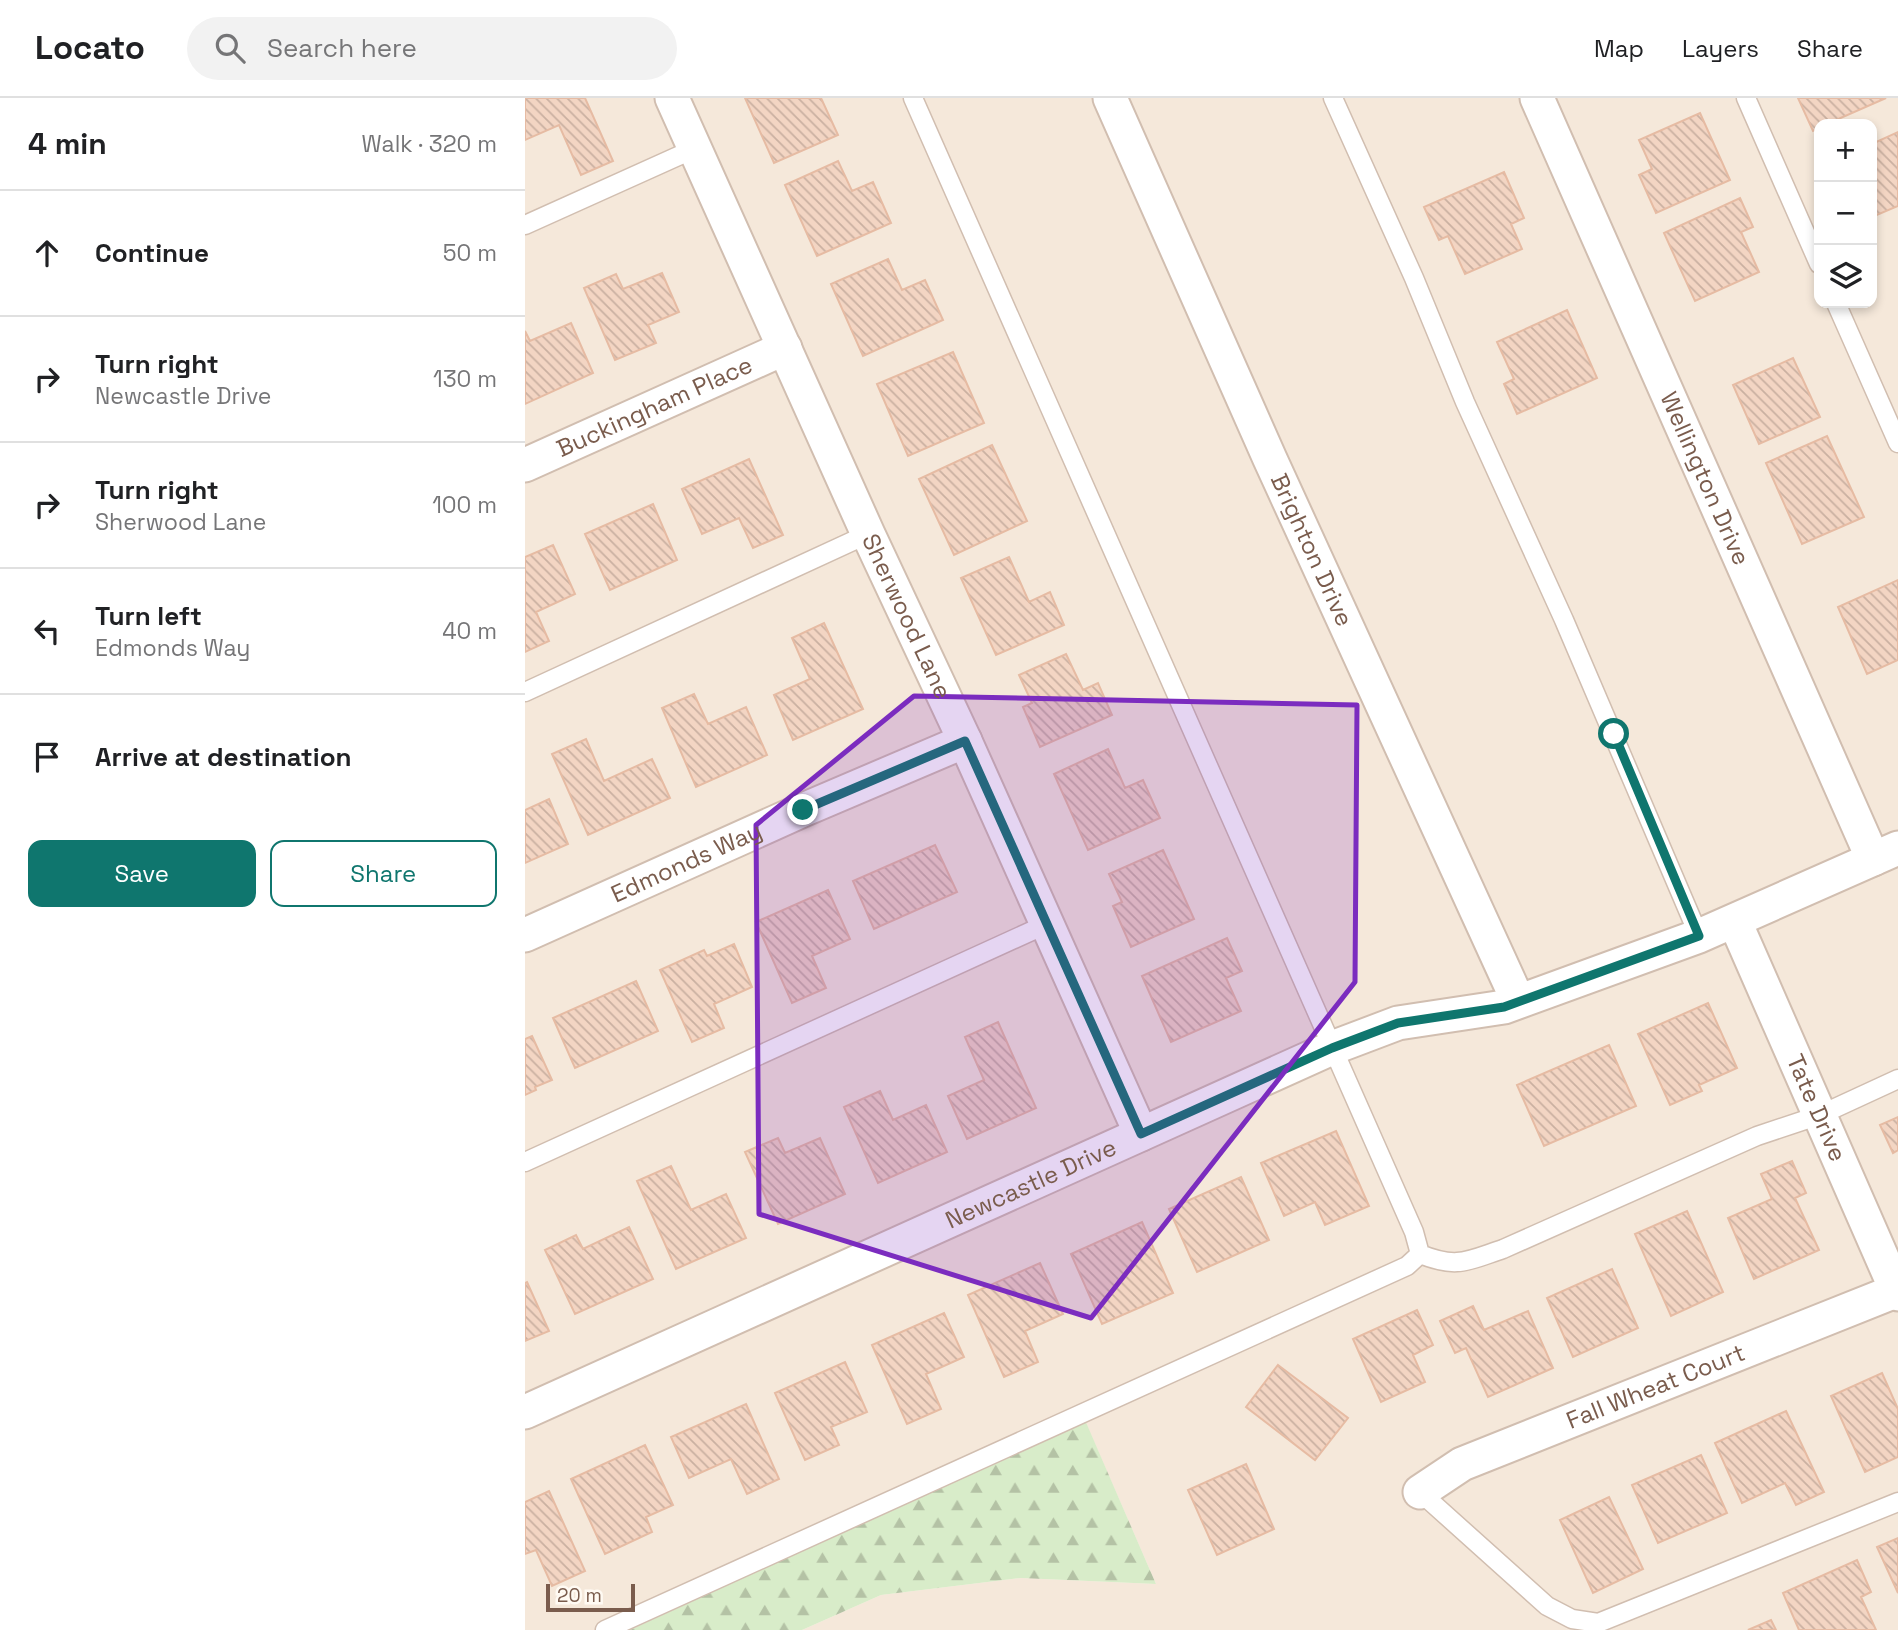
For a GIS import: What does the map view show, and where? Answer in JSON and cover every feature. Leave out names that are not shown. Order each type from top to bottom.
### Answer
[{"type":"street","name":"Sherwood Lane","points":[[672,98],[1141,1134]]},
{"type":"street","name":"Brighton Drive","points":[[1110,98],[1270,459],[1518,1001]]},
{"type":"street","name":"Wellington Drive","points":[[1537,98],[1886,854]]},
{"type":"street","name":"Buckingham Place","points":[[525,466],[785,348]]},
{"type":"street","name":"Edmonds Way","points":[[525,935],[803,810],[965,741]]},
{"type":"street","name":"Newcastle Drive","points":[[525,1412],[1332,1048],[1398,1023],[1504,1007],[1735,922],[1886,854]]},
{"type":"street","name":"Tate Drive","points":[[1735,922],[1898,1291]]},
{"type":"street","name":"Fall Wheat Court","points":[[1420,1492],[1462,1464],[1898,1291]]},
{"type":"lane","points":[[913,98],[1413,1232],[1420,1254]]},
{"type":"lane","points":[[1333,98],[1414,278],[1465,402],[1581,658],[1699,936]]},
{"type":"lane","points":[[1746,98],[1814,253]]},
{"type":"lane","points":[[525,225],[696,148]]},
{"type":"lane","points":[[1838,308],[1898,443]]},
{"type":"lane","points":[[525,692],[868,534]]},
{"type":"lane","points":[[525,1162],[1047,924]]},
{"type":"lane","points":[[1420,1254],[1440,1262],[1461,1263],[1503,1249],[1757,1136],[1820,1115],[1898,1079]]},
{"type":"lane","points":[[605,1630],[1407,1266],[1420,1254]]},
{"type":"lane","points":[[1420,1492],[1547,1606],[1572,1619],[1598,1623],[1898,1502]]},
{"type":"highlighted area","points":[[914,696],[1357,705],[1355,982],[1091,1318],[759,1214],[756,825]]},
{"type":"shaded area","points":[[525,98],[1898,98],[1898,1630],[802,1630],[881,1595],[1021,1578],[1156,1584],[1085,1421],[630,1630],[525,1630]]},
{"type":"green space","points":[[1085,1420],[1156,1584],[1021,1578],[881,1595],[802,1630],[630,1630]]},
{"type":"building","points":[[525,98],[585,98],[613,161],[581,175],[559,125],[525,140]]},
{"type":"building","points":[[745,98],[821,98],[838,135],[774,163]]},
{"type":"building","points":[[1798,98],[1886,98],[1838,119],[1814,119],[1813,131]]},
{"type":"building","points":[[1700,113],[1730,180],[1656,213],[1639,175],[1652,169],[1639,140]]},
{"type":"building","points":[[1898,132],[1898,206],[1877,215],[1877,182],[1877,142]]},
{"type":"building","points":[[838,161],[852,191],[873,182],[891,223],[817,256],[785,185]]},
{"type":"building","points":[[1504,172],[1524,218],[1511,224],[1522,249],[1465,274],[1448,236],[1439,240],[1424,207]]},
{"type":"building","points":[[1740,198],[1753,227],[1741,232],[1759,272],[1695,301],[1664,233]]},
{"type":"building","points":[[888,259],[902,290],[925,280],[943,320],[863,356],[831,284]]},
{"type":"building","points":[[662,273],[679,312],[648,325],[656,343],[615,360],[584,288],[616,274],[623,289]]},
{"type":"building","points":[[1567,310],[1597,378],[1517,414],[1504,384],[1514,379],[1497,342]]},
{"type":"building","points":[[571,323],[593,373],[525,404],[525,331],[530,341]]},
{"type":"building","points":[[953,352],[984,423],[908,456],[877,384]]},
{"type":"building","points":[[1793,358],[1820,417],[1759,444],[1733,385]]},
{"type":"building","points":[[1827,436],[1864,517],[1802,544],[1766,463]]},
{"type":"building","points":[[992,445],[1027,521],[954,555],[919,479]]},
{"type":"building","points":[[749,459],[783,535],[753,548],[739,518],[702,534],[682,489]]},
{"type":"building","points":[[653,504],[677,560],[610,590],[585,534]]},
{"type":"building","points":[[553,545],[575,594],[536,612],[549,641],[525,652],[525,557]]},
{"type":"building","points":[[1009,557],[1029,602],[1050,592],[1064,625],[996,655],[961,578]]},
{"type":"building","points":[[1898,580],[1898,660],[1867,674],[1838,607]]},
{"type":"building","points":[[824,623],[863,709],[793,740],[774,695],[810,679],[792,638]]},
{"type":"building","points":[[1066,654],[1083,690],[1098,683],[1112,715],[1040,747],[1023,707],[1032,703],[1019,675]]},
{"type":"building","points":[[694,694],[708,724],[746,707],[767,755],[696,787],[662,708]]},
{"type":"building","points":[[586,739],[604,781],[652,759],[670,798],[588,835],[552,754]]},
{"type":"building","points":[[1108,749],[1125,788],[1143,780],[1160,818],[1088,850],[1054,774]]},
{"type":"building","points":[[549,799],[568,844],[525,863],[525,810]]},
{"type":"building","points":[[935,845],[957,892],[874,929],[853,881]]},
{"type":"building","points":[[1163,850],[1194,919],[1131,947],[1113,906],[1122,902],[1109,874]]},
{"type":"building","points":[[828,890],[850,939],[812,956],[826,988],[792,1003],[756,922]]},
{"type":"building","points":[[1227,938],[1242,971],[1226,978],[1241,1011],[1171,1042],[1142,976]]},
{"type":"building","points":[[734,944],[752,987],[714,1004],[724,1028],[692,1042],[660,970],[704,950],[707,956]]},
{"type":"building","points":[[636,981],[658,1031],[575,1068],[553,1018]]},
{"type":"building","points":[[1708,1003],[1737,1068],[1699,1085],[1702,1091],[1670,1105],[1638,1034]]},
{"type":"building","points":[[998,1022],[1036,1108],[967,1139],[948,1096],[984,1080],[965,1037]]},
{"type":"building","points":[[532,1036],[552,1080],[535,1087],[536,1090],[525,1095],[525,1039]]},
{"type":"building","points":[[1609,1045],[1636,1106],[1544,1146],[1517,1085]]},
{"type":"building","points":[[880,1091],[893,1120],[926,1105],[947,1152],[878,1183],[844,1107]]},
{"type":"building","points":[[1898,1117],[1898,1150],[1893,1153],[1880,1125]]},
{"type":"building","points":[[1336,1131],[1369,1206],[1325,1225],[1315,1202],[1284,1216],[1261,1163]]},
{"type":"building","points":[[778,1138],[785,1153],[820,1138],[845,1194],[778,1224],[745,1152]]},
{"type":"building","points":[[1792,1161],[1806,1193],[1795,1198],[1819,1250],[1754,1279],[1728,1218],[1772,1199],[1761,1174]]},
{"type":"building","points":[[671,1166],[691,1210],[726,1194],[746,1238],[676,1269],[637,1181]]},
{"type":"building","points":[[1241,1177],[1269,1240],[1197,1272],[1169,1209]]},
{"type":"building","points":[[1687,1211],[1723,1292],[1671,1316],[1635,1234]]},
{"type":"building","points":[[1142,1222],[1173,1293],[1102,1324],[1071,1254]]},
{"type":"building","points":[[629,1227],[653,1279],[575,1314],[545,1250],[576,1235],[583,1249]]},
{"type":"building","points":[[1040,1263],[1063,1314],[1025,1331],[1038,1362],[1004,1377],[968,1295]]},
{"type":"building","points":[[1612,1269],[1638,1328],[1573,1357],[1547,1298]]},
{"type":"building","points":[[527,1282],[549,1331],[525,1341],[525,1283]]},
{"type":"building","points":[[1473,1306],[1484,1330],[1528,1311],[1553,1368],[1488,1397],[1466,1348],[1455,1353],[1440,1321]]},
{"type":"building","points":[[1417,1310],[1433,1345],[1413,1355],[1425,1382],[1381,1402],[1353,1339]]},
{"type":"building","points":[[944,1313],[964,1357],[926,1374],[941,1409],[907,1424],[872,1345]]},
{"type":"building","points":[[845,1362],[867,1412],[831,1427],[839,1445],[805,1460],[775,1393]]},
{"type":"building","points":[[1278,1365],[1348,1418],[1315,1460],[1246,1407]]},
{"type":"building","points":[[1882,1373],[1898,1409],[1898,1457],[1865,1472],[1831,1396]]},
{"type":"building","points":[[746,1404],[779,1479],[747,1494],[731,1459],[689,1478],[671,1437]]},
{"type":"building","points":[[1786,1411],[1824,1492],[1796,1505],[1785,1483],[1742,1503],[1715,1443]]},
{"type":"building","points":[[645,1445],[673,1505],[646,1517],[652,1532],[605,1554],[571,1479]]},
{"type":"building","points":[[1701,1455],[1727,1513],[1658,1543],[1632,1485]]},
{"type":"building","points":[[1246,1464],[1274,1529],[1217,1555],[1188,1490]]},
{"type":"building","points":[[549,1491],[585,1571],[552,1586],[536,1550],[525,1554],[525,1502]]},
{"type":"building","points":[[1609,1497],[1643,1569],[1593,1593],[1560,1520]]},
{"type":"building","points":[[1898,1538],[1898,1593],[1877,1547]]},
{"type":"building","points":[[1857,1560],[1871,1592],[1861,1597],[1876,1630],[1799,1630],[1783,1593]]},
{"type":"building","points":[[1771,1620],[1776,1630],[1748,1630]]},
{"type":"route","points":[[803,810],[965,741],[1141,1134],[1332,1048],[1398,1023],[1504,1007],[1699,936],[1614,734]]}]
